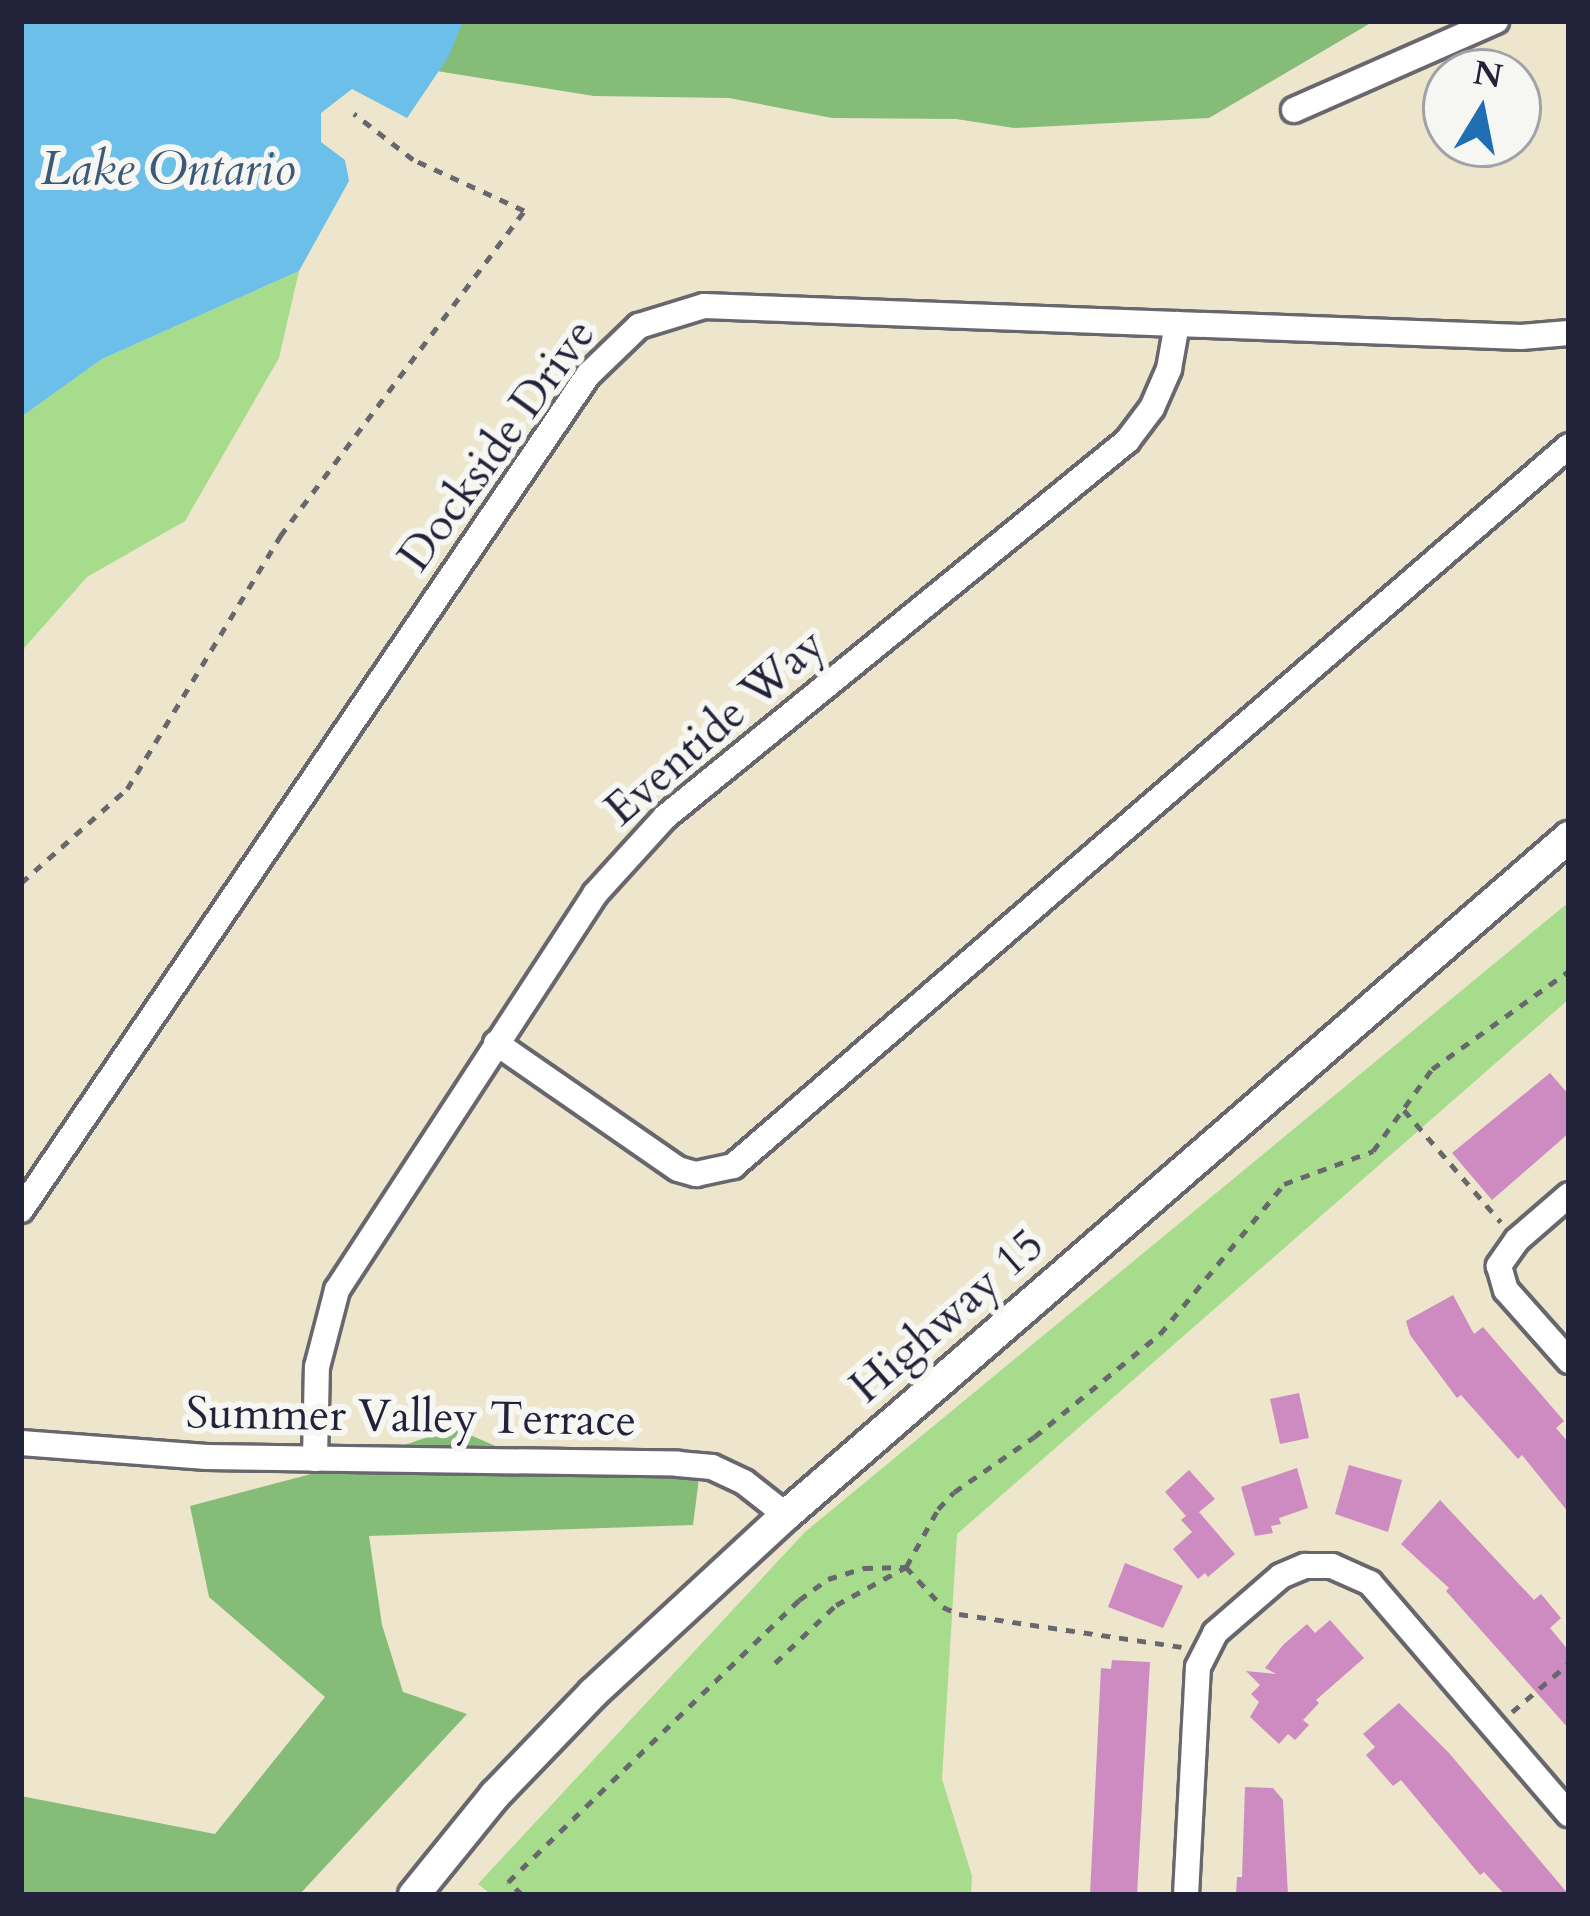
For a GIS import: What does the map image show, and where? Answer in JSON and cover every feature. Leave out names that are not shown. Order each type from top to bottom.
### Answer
[{"type":"main road","name":"Highway 15","points":[[414,1895],[495,1795],[593,1693],[786,1515],[1569,837]]},
{"type":"street","points":[[1294,110],[1496,21]]},
{"type":"street","name":"Dockside Drive","points":[[21,1210],[588,375],[639,326],[704,306],[1521,337],[1569,333]]},
{"type":"street","name":"Eventide Way","points":[[314,1459],[317,1367],[338,1290],[595,894],[664,817],[1127,441],[1152,408],[1169,369],[1177,323]]},
{"type":"street","points":[[496,1043],[678,1169],[696,1174],[733,1166],[1569,446]]},
{"type":"street","points":[[1569,1195],[1517,1240],[1499,1266],[1506,1290],[1569,1361]]},
{"type":"street","name":"Summer Valley Terrace","points":[[21,1443],[206,1457],[712,1467],[744,1482],[786,1515]]},
{"type":"street","points":[[1186,1895],[1198,1667],[1215,1634],[1281,1576],[1305,1566],[1332,1565],[1370,1583],[1569,1814]]},
{"type":"path","points":[[21,883],[128,790],[280,536],[524,211],[413,160],[355,114]]},
{"type":"path","points":[[776,1663],[836,1605],[906,1567],[938,1509],[954,1492],[1034,1437],[1160,1334],[1283,1184],[1373,1151],[1432,1069],[1569,971]]},
{"type":"path","points":[[1404,1110],[1517,1240]]},
{"type":"path","points":[[522,1895],[508,1882],[799,1600],[828,1579],[865,1568],[906,1567],[943,1607],[959,1614],[1206,1651]]},
{"type":"path","points":[[1494,1727],[1569,1663]]},
{"type":"green space","points":[[446,21],[1374,21],[1209,118],[1014,128],[956,119],[832,118],[729,98],[594,96],[424,69]]},
{"type":"green space","points":[[299,271],[279,358],[185,521],[87,577],[25,647],[21,659],[21,417],[102,359]]},
{"type":"green space","points":[[1569,902],[1569,999],[957,1534],[942,1779],[972,1876],[971,1895],[492,1895],[478,1884],[805,1532]]},
{"type":"green space","points":[[454,1428],[562,1475],[699,1478],[693,1525],[369,1536],[382,1625],[403,1692],[467,1714],[299,1895],[21,1895],[21,1796],[215,1834],[325,1697],[209,1597],[190,1506],[349,1464]]},
{"type":"water","name":"Lake Ontario","points":[[21,21],[463,21],[449,56],[407,118],[352,89],[321,113],[321,142],[345,160],[349,181],[299,271],[102,359],[21,417]]},
{"type":"building","points":[[1550,1073],[1569,1095],[1569,1133],[1492,1200],[1452,1153]]},
{"type":"building","points":[[1453,1295],[1474,1334],[1483,1327],[1564,1421],[1556,1428],[1569,1443],[1569,1513],[1522,1455],[1518,1459],[1461,1395],[1457,1398],[1410,1335],[1406,1321]]},
{"type":"building","points":[[1299,1393],[1309,1438],[1280,1444],[1270,1399]]},
{"type":"building","points":[[1349,1465],[1402,1480],[1388,1532],[1335,1514]]},
{"type":"building","points":[[1297,1468],[1308,1508],[1279,1518],[1281,1524],[1271,1526],[1273,1533],[1255,1536],[1241,1487]]},
{"type":"building","points":[[1189,1470],[1215,1499],[1199,1512],[1235,1554],[1208,1577],[1205,1573],[1198,1579],[1173,1549],[1192,1532],[1181,1520],[1186,1516],[1165,1492]]},
{"type":"building","points":[[1440,1500],[1534,1600],[1541,1594],[1561,1618],[1550,1628],[1569,1651],[1569,1729],[1446,1591],[1449,1588],[1401,1544]]},
{"type":"building","points":[[1125,1563],[1183,1586],[1163,1628],[1108,1607]]},
{"type":"building","points":[[1330,1620],[1364,1658],[1316,1700],[1319,1703],[1303,1720],[1309,1725],[1295,1740],[1288,1734],[1279,1744],[1250,1717],[1259,1702],[1251,1694],[1260,1685],[1246,1671],[1276,1674],[1265,1668],[1283,1645],[1307,1624],[1315,1633]]},
{"type":"building","points":[[1112,1660],[1150,1662],[1137,1895],[1090,1895],[1101,1668],[1111,1669]]},
{"type":"building","points":[[1399,1703],[1449,1753],[1569,1895],[1505,1895],[1484,1872],[1480,1875],[1401,1780],[1393,1786],[1366,1755],[1375,1747],[1363,1734]]},
{"type":"building","points":[[1245,1787],[1273,1788],[1283,1800],[1288,1895],[1236,1895],[1237,1877],[1242,1877]]}]
